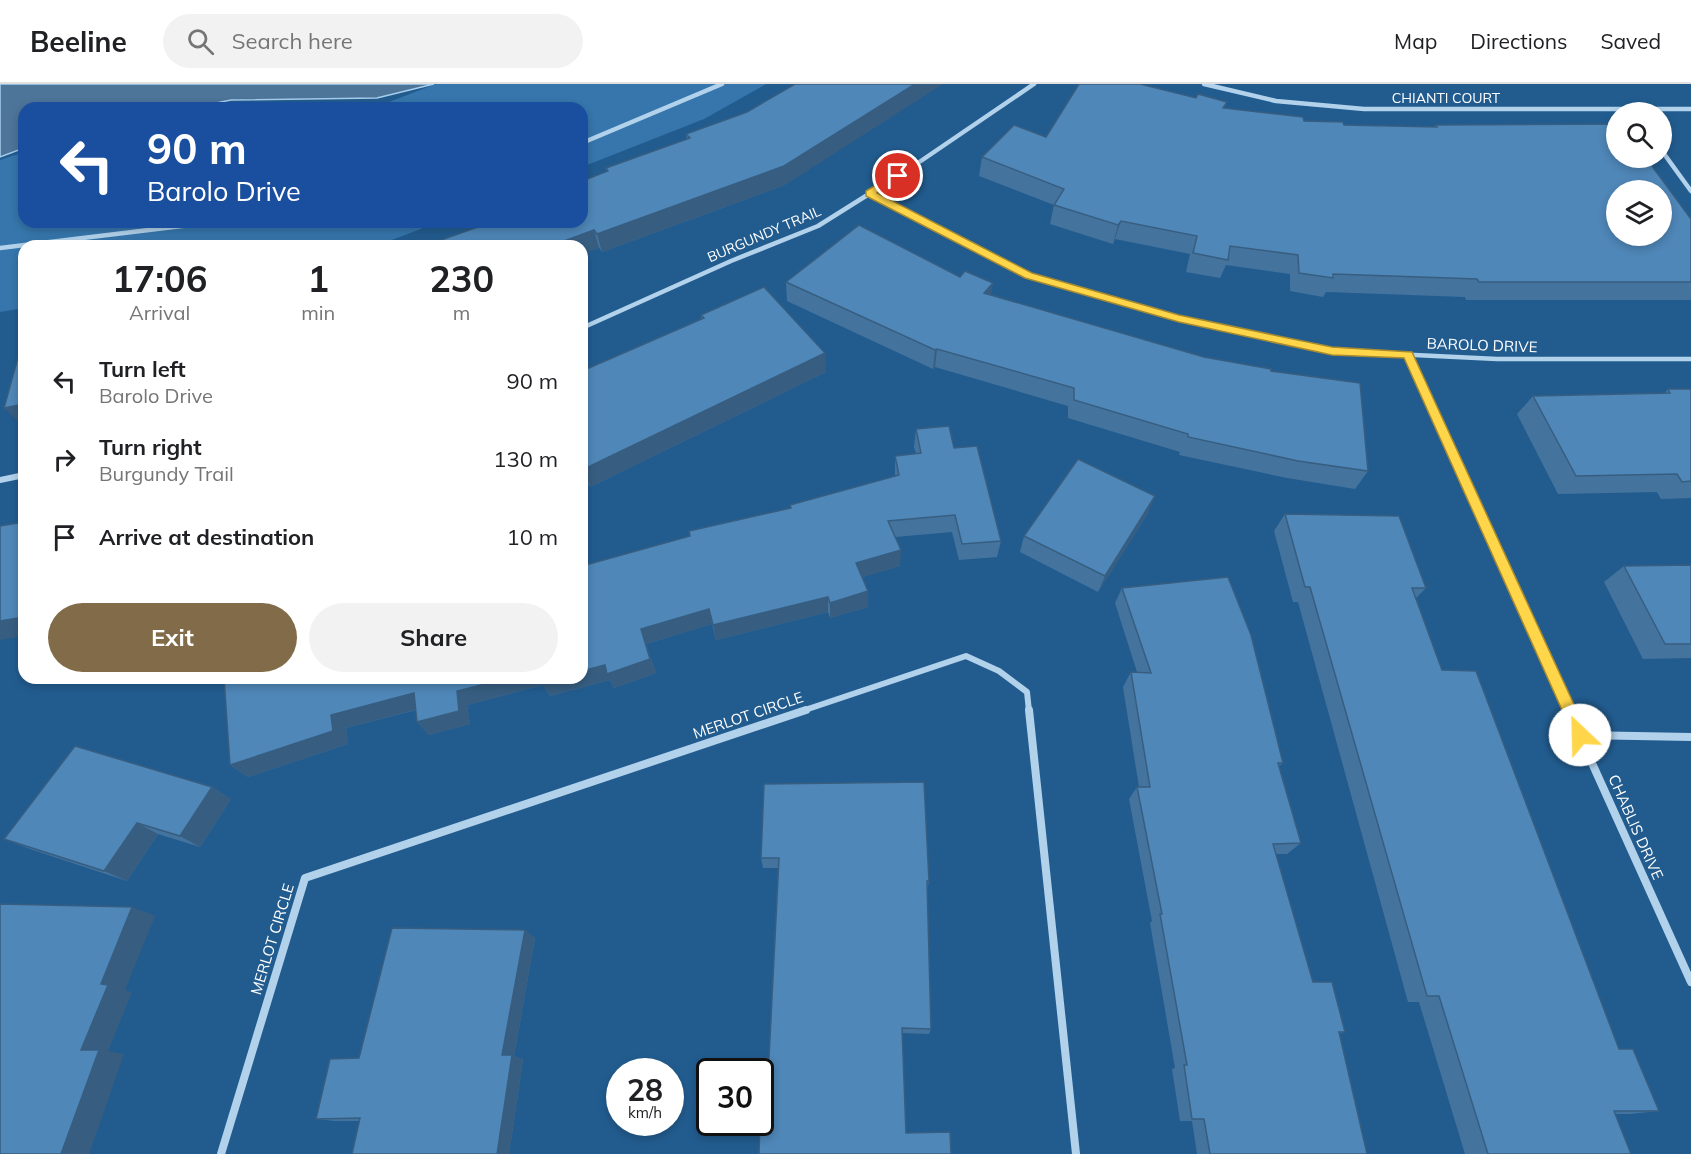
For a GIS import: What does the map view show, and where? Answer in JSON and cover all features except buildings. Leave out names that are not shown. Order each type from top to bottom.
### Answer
[{"type":"street","points":[[588,140],[722,84]]},
{"type":"street","name":"BURGUNDY TRAIL","points":[[588,325],[731,261],[819,226],[1034,84]]},
{"type":"street","name":"CHIANTI COURT","points":[[1204,84],[1276,101],[1364,109],[1606,111]]},
{"type":"street","name":"CHIANTI COURT","points":[[1672,110],[1691,109]]},
{"type":"street","points":[[1672,165],[1691,191]]},
{"type":"street","name":"BAROLO DRIVE","points":[[869,194],[1028,275],[1179,319],[1332,351],[1497,359],[1691,359]]},
{"type":"street","points":[[66,240],[165,228]]},
{"type":"street","points":[[0,248],[18,246]]},
{"type":"street","name":"CHABLIS DRIVE","points":[[1408,355],[1691,982]]},
{"type":"street","points":[[0,480],[18,477]]},
{"type":"street","name":"MERLOT CIRCLE","points":[[221,1154],[305,878],[966,656],[999,671],[1027,692],[1076,1154]]},
{"type":"street","points":[[1580,735],[1691,737]]},
{"type":"shaded area","points":[[0,84],[434,84],[377,98],[221,102],[18,102],[18,150],[0,157]]},
{"type":"shaded area","points":[[436,84],[766,84],[704,119],[588,165],[588,102],[389,102]]},
{"type":"shaded area","points":[[18,154],[18,228],[423,228],[392,240],[18,240],[18,309],[0,312],[0,160]]},
{"type":"route","points":[[898,176],[869,194],[1028,275],[1179,319],[1288,342],[1332,351],[1408,355],[1484,518],[1580,735]]}]
